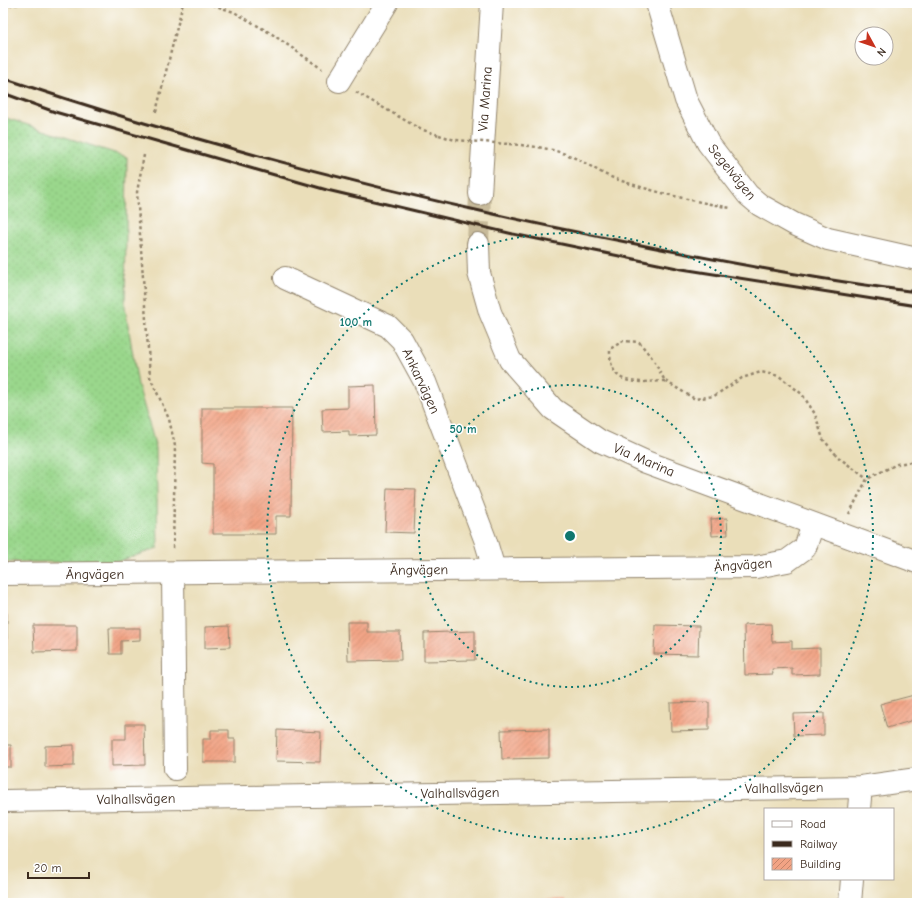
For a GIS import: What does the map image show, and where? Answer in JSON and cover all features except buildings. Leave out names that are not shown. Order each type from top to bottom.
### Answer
[{"type":"street","points":[[339,81],[387,3]]},
{"type":"street","name":"Via Marina","points":[[480,194],[492,3]]},
{"type":"street","name":"Segelvägen","points":[[657,3],[686,100],[708,143],[748,195],[760,205],[828,239],[917,259]]},
{"type":"street","name":"Via Marina","points":[[478,244],[479,273],[490,312],[510,360],[553,409],[600,441],[646,462],[917,562]]},
{"type":"street","name":"Ankarvägen","points":[[285,278],[388,326],[402,340],[425,382],[485,539],[494,569]]},
{"type":"street","name":"Ängvägen","points":[[3,574],[173,574],[756,567],[787,562],[804,548],[813,524]]},
{"type":"street","points":[[173,574],[175,769]]},
{"type":"street","name":"Valhallsvägen","points":[[3,801],[861,787],[917,779]]},
{"type":"street","points":[[859,808],[861,787]]},
{"type":"street","points":[[850,903],[852,880]]},
{"type":"path","points":[[3,6],[27,3]]},
{"type":"path","points":[[156,112],[183,3]]},
{"type":"path","points":[[207,3],[240,16],[272,34],[339,81],[420,129],[456,140],[538,146],[575,158],[614,178],[638,186],[713,205],[734,209],[760,205]]},
{"type":"path","points":[[144,156],[137,192],[150,377],[169,419],[175,446],[173,574]]},
{"type":"path","points":[[665,381],[632,382],[618,377],[610,362],[610,349],[623,341],[639,342],[653,359],[665,381],[695,399],[714,396],[742,378],[761,372],[779,376],[802,394],[815,414],[823,439],[838,457],[867,479]]},
{"type":"path","points":[[847,518],[867,479],[897,464],[917,461]]},
{"type":"green space","points":[[3,117],[127,157],[125,307],[138,385],[156,448],[158,548],[117,562],[3,562]]},
{"type":"tunnel","points":[[478,244],[480,194]]},
{"type":"railway","points":[[3,78],[76,102],[225,147],[299,167],[450,204],[601,237],[719,260],[838,281],[917,292]]},
{"type":"railway","points":[[3,93],[55,112],[327,190],[513,234],[682,269],[917,306]]}]
